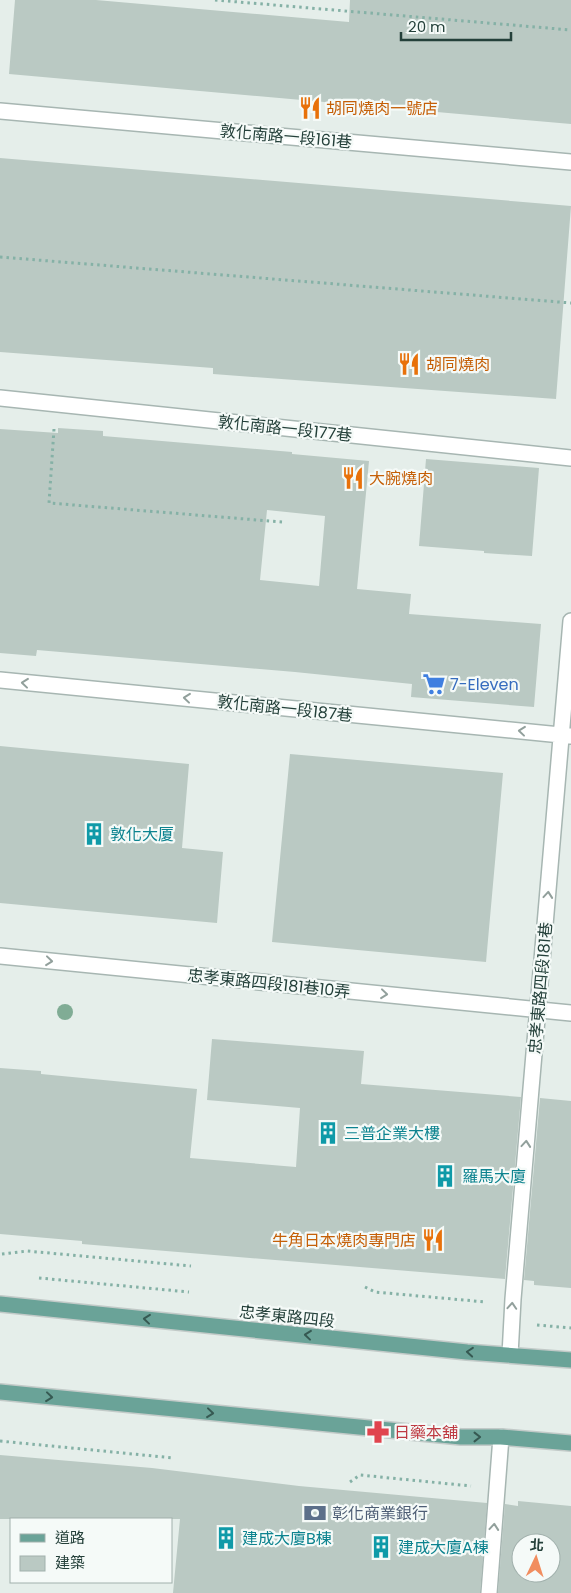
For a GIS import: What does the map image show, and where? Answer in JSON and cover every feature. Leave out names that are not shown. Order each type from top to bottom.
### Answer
[{"type":"main road","name":"忠孝東路四段","points":[[0,1304],[571,1360]]},
{"type":"main road","points":[[0,1392],[461,1437],[501,1437],[571,1443]]},
{"type":"street","name":"敦化南路一段161巷","points":[[0,111],[571,162]]},
{"type":"street","name":"敦化南路一段177巷","points":[[0,398],[571,458]]},
{"type":"street","name":"忠孝東路四段181巷","points":[[510,1354],[538,1010],[567,736],[571,621]]},
{"type":"street","name":"敦化南路一段187巷","points":[[0,680],[567,736]]},
{"type":"street","name":"忠孝東路四段181巷10弄","points":[[0,956],[571,1013]]},
{"type":"street","points":[[488,1593],[501,1437]]},
{"type":"path","points":[[215,0],[571,30]]},
{"type":"path","points":[[0,258],[571,303]]},
{"type":"path","points":[[56,404],[49,502],[282,522]]},
{"type":"path","points":[[2,1254],[27,1251],[191,1266]]},
{"type":"path","points":[[32,1278],[188,1292]]},
{"type":"path","points":[[366,1287],[374,1292],[492,1303]]},
{"type":"path","points":[[528,1324],[571,1328]]},
{"type":"path","points":[[0,1441],[174,1458]]},
{"type":"path","points":[[350,1482],[360,1475],[475,1486]]},
{"type":"building","points":[[15,0],[96,0],[349,22],[350,0],[571,0],[571,124],[9,74]]},
{"type":"building","points":[[0,158],[571,206],[556,399],[213,374],[213,368],[0,352]]},
{"type":"building","points":[[58,428],[103,431],[103,436],[292,452],[292,454],[369,461],[357,589],[411,594],[409,614],[541,624],[534,707],[411,697],[412,684],[295,672],[37,650],[36,656],[0,653],[0,429],[58,433]],"holes":[[[267,510],[325,516],[319,586],[260,580]]]},
{"type":"building","points":[[426,459],[539,468],[532,556],[419,546]]},
{"type":"building","name":"敦化大厦","points":[[0,746],[189,764],[182,848],[223,852],[217,923],[0,903]]},
{"type":"building","points":[[290,754],[503,773],[486,962],[272,942]]},
{"type":"building","points":[[212,1039],[364,1051],[361,1084],[521,1097],[505,1279],[82,1244],[82,1241],[0,1234],[0,1068],[41,1071],[41,1074],[197,1089],[190,1158],[296,1167],[300,1108],[207,1100]]},
{"type":"building","points":[[540,1098],[571,1101],[571,1288],[534,1285],[534,1281],[524,1280]]},
{"type":"building","points":[[0,1455],[152,1468],[299,1486],[487,1503],[480,1593],[173,1593],[180,1519],[0,1519]]},
{"type":"building","points":[[518,1501],[571,1506],[571,1593],[498,1593],[505,1504],[518,1506]]},
{"type":"place","name":"胡同燒肉一號店","points":[[310,108]]},
{"type":"place","name":"胡同燒肉","points":[[409,364]]},
{"type":"place","name":"大腕燒肉","points":[[353,478]]},
{"type":"place","name":"7-Eleven","points":[[434,684]]},
{"type":"place","name":"敦化大厦","points":[[94,834]]},
{"type":"place","name":"三普企業大樓","points":[[328,1133]]},
{"type":"place","name":"羅馬大廈","points":[[445,1176]]},
{"type":"place","name":"牛角日本燒肉專門店","points":[[433,1240]]},
{"type":"place","name":"日藥本舖","points":[[378,1432]]},
{"type":"place","name":"彰化商業銀行","points":[[315,1513]]},
{"type":"place","name":"建成大廈B棟","points":[[226,1538]]},
{"type":"place","name":"建成大廈A棟","points":[[381,1547]]}]
